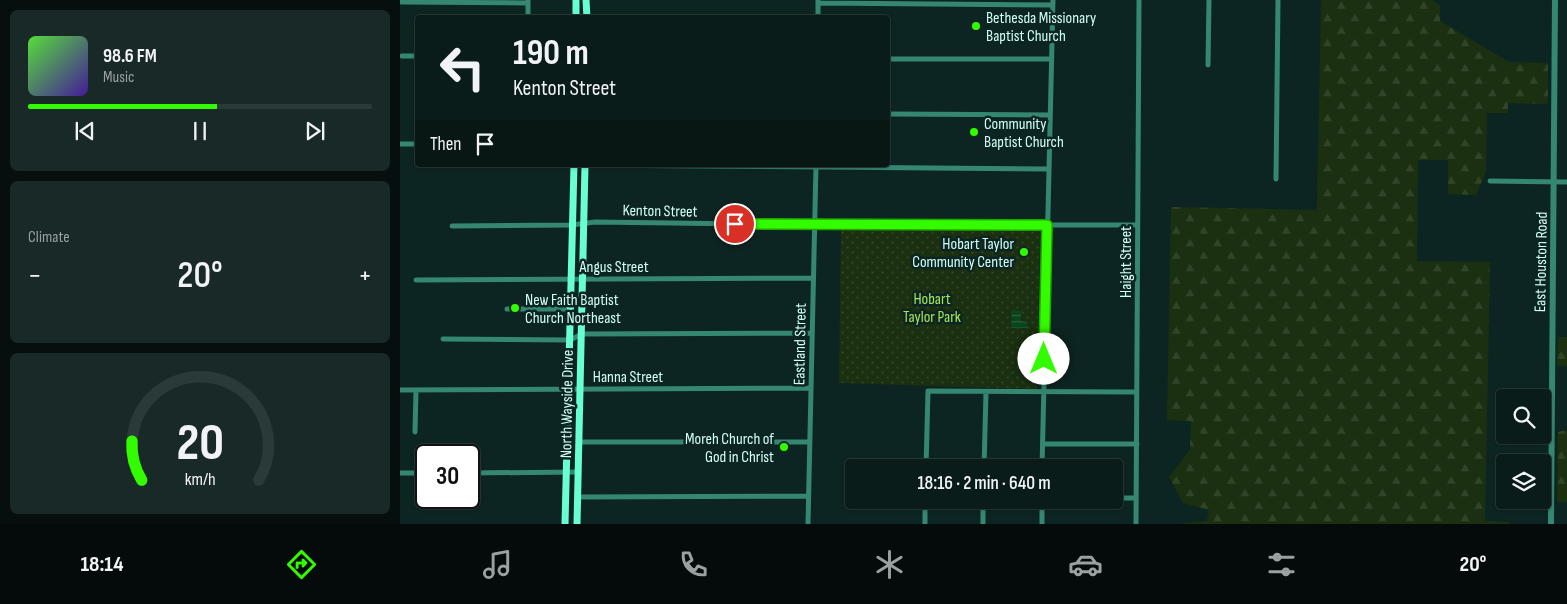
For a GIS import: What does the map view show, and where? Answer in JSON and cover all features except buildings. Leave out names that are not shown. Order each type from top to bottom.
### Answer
[{"type":"main road","points":[[576,0],[576,15]]},
{"type":"main road","points":[[586,0],[586,15]]},
{"type":"main road","name":"North Wayside Drive","points":[[565,524],[574,167]]},
{"type":"main road","name":"North Wayside Drive","points":[[577,524],[585,167]]},
{"type":"street","name":"Haight Street","points":[[1136,524],[1139,0]]},
{"type":"street","points":[[1208,65],[1209,0]]},
{"type":"street","points":[[1276,179],[1278,0]]},
{"type":"street","name":"East Houston Road","points":[[1551,524],[1555,0]]},
{"type":"street","points":[[401,2],[528,2],[528,15]]},
{"type":"street","points":[[818,15],[818,2],[1053,2],[1042,459]]},
{"type":"street","points":[[402,56],[415,56]]},
{"type":"street","points":[[890,59],[1051,60]]},
{"type":"street","points":[[890,114],[1050,115]]},
{"type":"street","points":[[400,144],[415,144]]},
{"type":"street","name":"Eastland Street","points":[[808,524],[816,167]]},
{"type":"street","points":[[890,167],[1048,169]]},
{"type":"street","points":[[1490,181],[1567,182]]},
{"type":"street","name":"Kenton Street","points":[[452,226],[572,225],[584,223],[1137,225]]},
{"type":"street","name":"Angus Street","points":[[416,280],[813,278]]},
{"type":"street","points":[[507,309],[570,309]]},
{"type":"street","points":[[443,340],[570,340],[582,334],[812,333]]},
{"type":"street","name":"Hanna Street","points":[[400,390],[568,391],[580,388],[811,388]]},
{"type":"street","points":[[416,390],[416,432]]},
{"type":"street","points":[[926,459],[928,391],[1137,392]]},
{"type":"street","points":[[984,459],[986,392]]},
{"type":"street","points":[[579,442],[809,442]]},
{"type":"street","points":[[1043,444],[1137,444]]},
{"type":"street","points":[[480,473],[578,472]]},
{"type":"street","points":[[400,473],[415,473]]},
{"type":"street","points":[[578,497],[808,496]]},
{"type":"street","points":[[1123,498],[1136,498]]},
{"type":"street","points":[[925,524],[926,509]]},
{"type":"street","points":[[983,509],[983,524]]},
{"type":"street","points":[[1042,509],[1042,524]]},
{"type":"green space","points":[[1321,0],[1432,0],[1440,5],[1440,21],[1509,62],[1548,63],[1548,104],[1508,103],[1508,113],[1487,113],[1486,172],[1476,195],[1448,194],[1448,160],[1418,160],[1417,261],[1490,262],[1485,521],[1510,522],[1510,524],[1179,524],[1207,521],[1209,510],[1183,503],[1169,477],[1190,450],[1191,421],[1167,420],[1171,207],[1317,210]]},
{"type":"green space","name":"Hobart Taylor Park","points":[[841,228],[1040,230],[1037,389],[839,383]]},
{"type":"green space","points":[[1558,337],[1567,337],[1567,366],[1557,366]]},
{"type":"green space","points":[[1567,430],[1567,502],[1557,502],[1558,432]]},
{"type":"shaded area","points":[[1012,310],[1021,311],[1021,321],[1027,322],[1027,328],[1011,328]]},
{"type":"place","name":"Bethesda Missionary Baptist Church","points":[[976,26]]},
{"type":"place","name":"Community Baptist Church","points":[[974,132]]},
{"type":"place","name":"Hobart Taylor Community Center","points":[[1024,252]]},
{"type":"place","name":"New Faith Baptist Church Northeast","points":[[515,308]]},
{"type":"place","name":"Moreh Church of God in Christ","points":[[784,447]]},
{"type":"route","points":[[735,224],[1047,225],[1044,359]]}]
